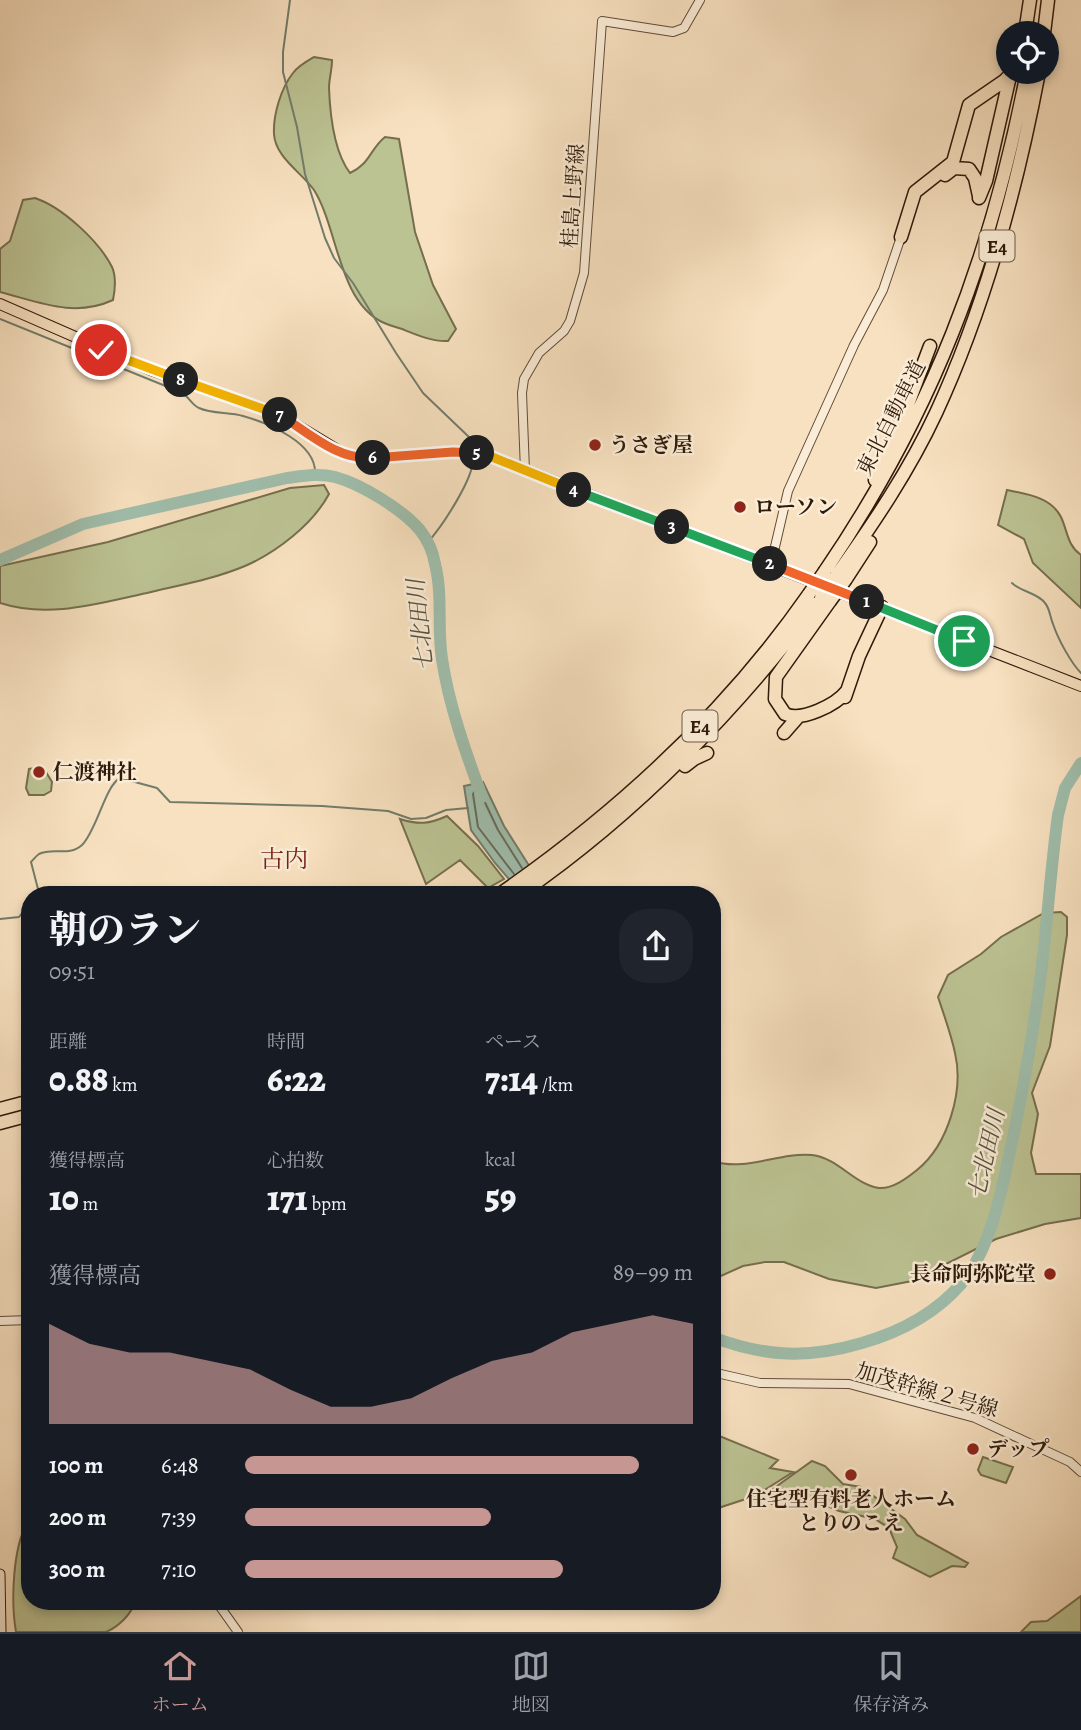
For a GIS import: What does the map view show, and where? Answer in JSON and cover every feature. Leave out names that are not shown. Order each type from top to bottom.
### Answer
[{"type":"highway","points":[[1027,21],[1030,0]]},
{"type":"highway","points":[[1034,21],[1037,0]]},
{"type":"highway","points":[[1045,21],[1048,0]]},
{"type":"highway","points":[[901,237],[918,188],[953,162],[969,104],[998,84]]},
{"type":"highway","points":[[912,205],[921,193],[957,168],[965,168],[973,173],[979,198],[986,181],[1010,84]]},
{"type":"highway","name":"東北自動車道","points":[[836,576],[844,543],[905,440],[961,313],[998,204],[1024,84]]},
{"type":"highway","name":"東北自動車道","points":[[512,886],[608,827],[665,776],[720,721],[779,653],[836,576],[900,481],[936,415],[974,319],[1019,164],[1036,84]]},
{"type":"highway","points":[[844,543],[907,407],[930,346]]},
{"type":"highway","points":[[797,721],[785,714],[776,703],[776,677],[820,598],[836,576]]},
{"type":"highway","name":"東北自動車道","points":[[529,886],[683,743],[820,598]]},
{"type":"highway","points":[[784,733],[797,721],[836,703],[847,691],[859,656],[882,607]]},
{"type":"highway","points":[[608,827],[694,759],[707,753]]},
{"type":"highway","points":[[0,1109],[21,1103]]},
{"type":"highway","points":[[0,1123],[21,1117]]},
{"type":"main road","points":[[0,304],[151,370],[278,414],[344,454],[368,458],[475,453],[771,564],[1081,686]]},
{"type":"main road","points":[[0,1574],[2,1632]]},
{"type":"street","name":"桂島上野線","points":[[525,471],[522,393],[524,379],[539,353],[564,331],[570,321],[584,273],[602,21],[673,32],[684,28],[700,0]]},
{"type":"street","points":[[771,564],[788,491],[854,345],[883,290],[901,237]]},
{"type":"street","points":[[0,1321],[21,1320]]},
{"type":"street","name":"加茂幹線２号線","points":[[721,1375],[760,1383],[849,1384],[922,1403],[975,1418],[1070,1462],[1081,1472]]},
{"type":"street","points":[[222,1610],[238,1632]]},
{"type":"green space","points":[[314,57],[332,60],[329,88],[332,121],[340,155],[350,173],[366,161],[385,137],[399,139],[415,232],[433,285],[456,329],[448,341],[431,339],[389,325],[367,312],[347,281],[329,224],[314,190],[279,150],[274,127],[281,94],[295,70]]},
{"type":"green space","points":[[35,198],[68,217],[89,236],[106,257],[112,267],[115,283],[113,300],[84,308],[70,308],[43,304],[0,292],[0,249],[10,241],[23,200]]},
{"type":"green space","points":[[324,485],[329,494],[304,526],[269,553],[233,571],[74,608],[37,610],[0,603],[0,566],[108,542],[290,488]]},
{"type":"green space","points":[[1007,490],[1045,501],[1057,510],[1070,543],[1081,555],[1081,608],[1033,563],[1024,539],[998,525]]},
{"type":"green space","points":[[43,767],[52,782],[51,791],[44,795],[29,795],[26,788],[29,769]]},
{"type":"green space","points":[[447,816],[478,846],[504,879],[486,886],[460,860],[426,884],[400,819],[424,823]]},
{"type":"green space","points":[[1061,912],[1067,917],[1067,935],[1050,1046],[1032,1093],[1038,1114],[1031,1153],[1036,1174],[1081,1174],[1081,1218],[1045,1224],[996,1239],[912,1281],[876,1288],[829,1279],[784,1262],[743,1266],[721,1276],[721,1163],[750,1163],[787,1156],[812,1155],[830,1161],[870,1186],[884,1188],[909,1176],[928,1159],[945,1132],[957,1084],[955,1053],[938,997],[948,975],[981,954],[1001,937],[1044,913]]},
{"type":"green space","points":[[721,1437],[778,1460],[770,1468],[793,1472],[755,1496],[721,1507]]},
{"type":"green space","points":[[983,1457],[1013,1467],[1006,1483],[981,1475],[978,1470]]},
{"type":"green space","points":[[812,1461],[825,1466],[843,1484],[861,1487],[905,1519],[917,1535],[968,1563],[965,1567],[952,1566],[930,1577],[893,1558],[897,1547],[889,1528],[875,1519],[839,1511],[811,1499],[790,1507],[768,1502],[770,1491]]},
{"type":"green space","points":[[21,1540],[21,1610],[131,1611],[120,1623],[106,1632],[16,1632],[13,1590]]},
{"type":"green space","points":[[1081,1596],[1081,1632],[1021,1632],[1031,1622],[1047,1621]]},
{"type":"water","points":[[483,782],[504,826],[542,886],[515,886],[495,863],[471,830],[464,786]]},
{"type":"waterway","points":[[290,0],[283,72],[305,174],[325,238],[334,258],[353,283],[423,393],[470,438],[472,451]]},
{"type":"waterway","points":[[0,319],[168,387],[199,408],[243,416],[277,429],[300,444],[308,453],[314,463],[315,474]]},
{"type":"waterway","points":[[427,543],[441,526],[463,488],[469,476],[473,456]]},
{"type":"waterway","name":"七北田川","points":[[0,560],[83,524],[287,478],[329,476],[357,485],[392,506],[412,522],[423,534],[431,550],[439,587],[445,677],[482,797]]},
{"type":"waterway","points":[[1012,583],[1045,603],[1061,643],[1081,673]]},
{"type":"waterway","name":"七北田川","points":[[721,1340],[750,1349],[787,1354],[823,1352],[876,1339],[928,1313],[951,1295],[971,1270],[993,1221],[1006,1168],[1039,989],[1058,815],[1065,788],[1081,763]]},
{"type":"waterway","points":[[37,886],[31,862],[44,852],[72,850],[82,845],[110,790],[120,778],[157,788],[170,802],[322,806],[388,811],[411,819],[426,818],[446,810],[468,808]]},
{"type":"waterway","points":[[0,919],[21,914]]},
{"type":"place","name":"うさぎ屋","points":[[595,445]]},
{"type":"place","name":"ローソン","points":[[740,507]]},
{"type":"place","name":"仁渡神社","points":[[39,772]]},
{"type":"place","name":"長命阿弥陀堂","points":[[1050,1274]]},
{"type":"place","name":"デップ","points":[[973,1449]]},
{"type":"place","name":"住宅型有料老人ホーム とりのこえ","points":[[851,1475]]},
{"type":"district","name":"古内","points":[[284,859]]},
{"type":"route","points":[[101,350],[278,414],[330,448],[357,458],[453,452],[487,455],[964,641]]}]
